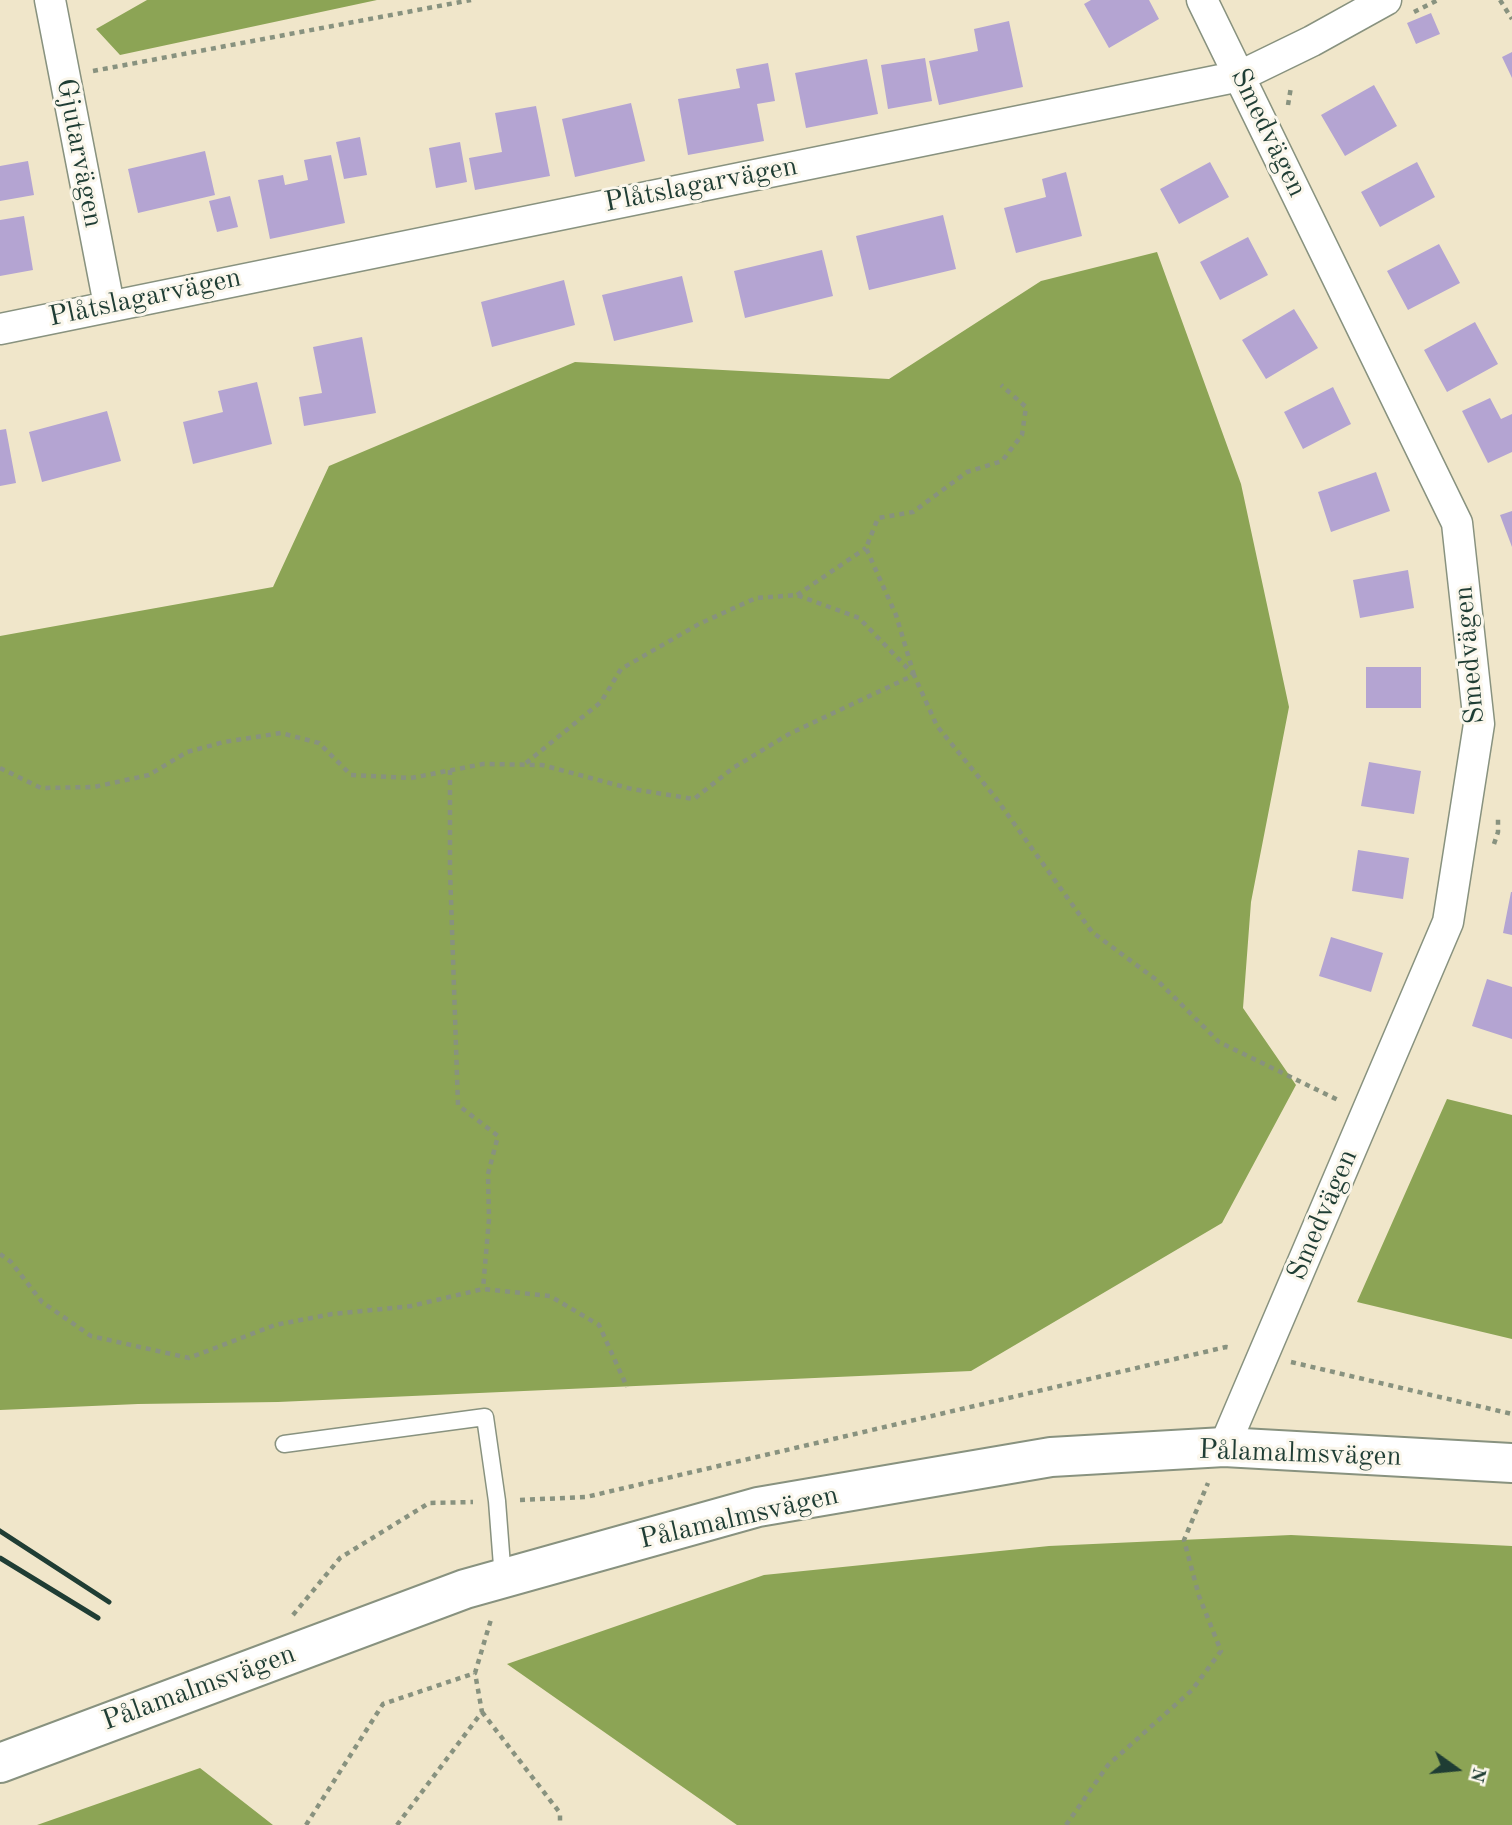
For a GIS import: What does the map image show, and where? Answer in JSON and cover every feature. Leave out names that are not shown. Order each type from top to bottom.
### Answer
[{"type":"street","name":"Gjutarvägen","points":[[50,0],[109,305]]},
{"type":"street","name":"Smedvägen","points":[[1202,0],[1457,523],[1479,724],[1448,922],[1224,1447]]},
{"type":"street","name":"Plåtslagarvägen","points":[[0,329],[1240,76],[1312,41],[1386,0]]},
{"type":"street","name":"Pålamalmsvägen","points":[[0,1763],[452,1594],[758,1507],[1051,1457],[1224,1447],[1512,1462]]},
{"type":"lane","points":[[284,1444],[485,1417],[497,1501],[503,1578]]},
{"type":"path","points":[[65,76],[471,0]]},
{"type":"path","points":[[1413,13],[1438,0]]},
{"type":"path","points":[[1500,0],[1512,19]]},
{"type":"path","points":[[1289,115],[1287,108],[1291,85]]},
{"type":"path","points":[[797,595],[866,548],[878,518],[913,512],[967,472],[1002,461],[1022,435],[1026,407],[1000,385]]},
{"type":"path","points":[[866,548],[896,615],[914,675],[937,726],[995,797],[1092,932],[1158,981],[1219,1042],[1366,1114]]},
{"type":"path","points":[[524,764],[601,702],[621,669],[699,624],[756,597],[797,595],[859,618],[914,675]]},
{"type":"path","points":[[0,768],[41,788],[94,787],[149,775],[187,752],[224,742],[281,733],[319,743],[351,775],[411,778],[483,764],[542,765],[632,789],[694,799],[733,768],[789,734],[914,675]]},
{"type":"path","points":[[450,770],[450,870],[458,1105],[498,1136],[488,1174],[489,1219],[483,1289]]},
{"type":"path","points":[[1494,845],[1498,818]]},
{"type":"path","points":[[0,1254],[11,1262],[42,1302],[91,1336],[189,1358],[275,1325],[332,1314],[411,1306],[483,1289],[550,1296],[598,1325],[627,1387]]},
{"type":"path","points":[[1292,1362],[1297,1350]]},
{"type":"path","points":[[1066,1825],[1108,1765],[1192,1690],[1221,1651],[1199,1596],[1184,1540],[1224,1447]]},
{"type":"path","points":[[503,1578],[475,1673],[482,1712],[560,1813],[560,1825]]},
{"type":"path","points":[[306,1825],[383,1704],[475,1673]]},
{"type":"path","points":[[397,1825],[482,1712]]},
{"type":"green space","points":[[147,0],[377,0],[120,55],[96,29]]},
{"type":"green space","points":[[1157,252],[1241,484],[1289,707],[1251,902],[1243,1008],[1296,1085],[1222,1223],[971,1371],[278,1402],[0,1410],[0,636],[273,587],[329,466],[575,362],[889,379],[1041,281]]},
{"type":"green space","points":[[1447,1099],[1512,1115],[1512,1339],[1357,1302]]},
{"type":"green space","points":[[1291,1535],[1512,1546],[1512,1825],[737,1825],[507,1664],[764,1575],[1049,1546]]},
{"type":"green space","points":[[200,1768],[273,1825],[37,1825]]},
{"type":"building","points":[[1091,0],[1149,0],[1159,19],[1109,48],[1084,4]]},
{"type":"building","points":[[1431,13],[1440,34],[1416,44],[1407,23]]},
{"type":"building","points":[[1009,21],[1023,87],[939,105],[929,61],[978,51],[974,29]]},
{"type":"building","points":[[1512,52],[1512,78],[1502,57]]},
{"type":"building","points":[[925,58],[932,101],[888,109],[881,65]]},
{"type":"building","points":[[867,59],[878,114],[806,128],[795,73]]},
{"type":"building","points":[[768,63],[775,101],[757,104],[764,141],[688,155],[678,99],[740,88],[736,69]]},
{"type":"building","points":[[1374,85],[1397,126],[1345,156],[1321,115]]},
{"type":"building","points":[[631,103],[645,161],[575,177],[562,119]]},
{"type":"building","points":[[536,106],[550,176],[475,190],[469,158],[502,152],[495,113]]},
{"type":"building","points":[[360,137],[367,175],[344,179],[336,142]]},
{"type":"building","points":[[460,142],[467,182],[436,188],[429,148]]},
{"type":"building","points":[[205,151],[215,195],[138,213],[128,169]]},
{"type":"building","points":[[331,155],[345,223],[270,239],[258,180],[283,175],[285,185],[308,180],[304,160]]},
{"type":"building","points":[[28,161],[34,195],[0,201],[0,166]]},
{"type":"building","points":[[1210,162],[1229,197],[1179,224],[1160,189]]},
{"type":"building","points":[[1417,162],[1435,197],[1380,227],[1361,192]]},
{"type":"building","points":[[1066,172],[1082,236],[1016,253],[1004,208],[1046,197],[1042,179]]},
{"type":"building","points":[[230,196],[238,227],[217,232],[209,201]]},
{"type":"building","points":[[943,215],[956,269],[869,290],[856,236]]},
{"type":"building","points":[[24,216],[33,270],[0,276],[0,220]]},
{"type":"building","points":[[1248,237],[1268,275],[1220,300],[1200,262]]},
{"type":"building","points":[[1439,244],[1460,283],[1408,310],[1387,271]]},
{"type":"building","points":[[822,250],[833,296],[745,318],[734,271]]},
{"type":"building","points":[[682,276],[693,322],[614,341],[602,295]]},
{"type":"building","points":[[564,280],[575,325],[492,347],[481,302]]},
{"type":"building","points":[[1294,309],[1318,348],[1266,379],[1242,340]]},
{"type":"building","points":[[1475,322],[1498,364],[1447,392],[1424,350]]},
{"type":"building","points":[[362,337],[376,413],[304,426],[299,397],[322,393],[313,347]]},
{"type":"building","points":[[257,382],[272,444],[193,464],[183,422],[223,412],[218,391]]},
{"type":"building","points":[[1333,387],[1351,424],[1303,449],[1284,412]]},
{"type":"building","points":[[1490,398],[1501,419],[1512,414],[1512,452],[1488,463],[1462,411]]},
{"type":"building","points":[[107,411],[121,461],[42,482],[29,432]]},
{"type":"building","points":[[6,429],[16,483],[0,486],[0,430]]},
{"type":"building","points":[[1376,472],[1390,511],[1331,532],[1318,492]]},
{"type":"building","points":[[1512,511],[1512,547],[1500,515]]},
{"type":"building","points":[[1408,570],[1414,608],[1360,618],[1353,580]]},
{"type":"building","points":[[1366,667],[1421,667],[1421,708],[1366,708]]},
{"type":"building","points":[[1369,762],[1421,771],[1414,814],[1361,806]]},
{"type":"building","points":[[1358,850],[1409,858],[1403,899],[1352,891]]},
{"type":"building","points":[[1512,892],[1512,935],[1503,933]]},
{"type":"building","points":[[1331,937],[1383,953],[1371,992],[1319,976]]},
{"type":"building","points":[[1487,979],[1512,987],[1512,1039],[1472,1026]]},
{"type":"railway","points":[[0,1531],[109,1602]]},
{"type":"railway","points":[[0,1558],[98,1618]]}]
